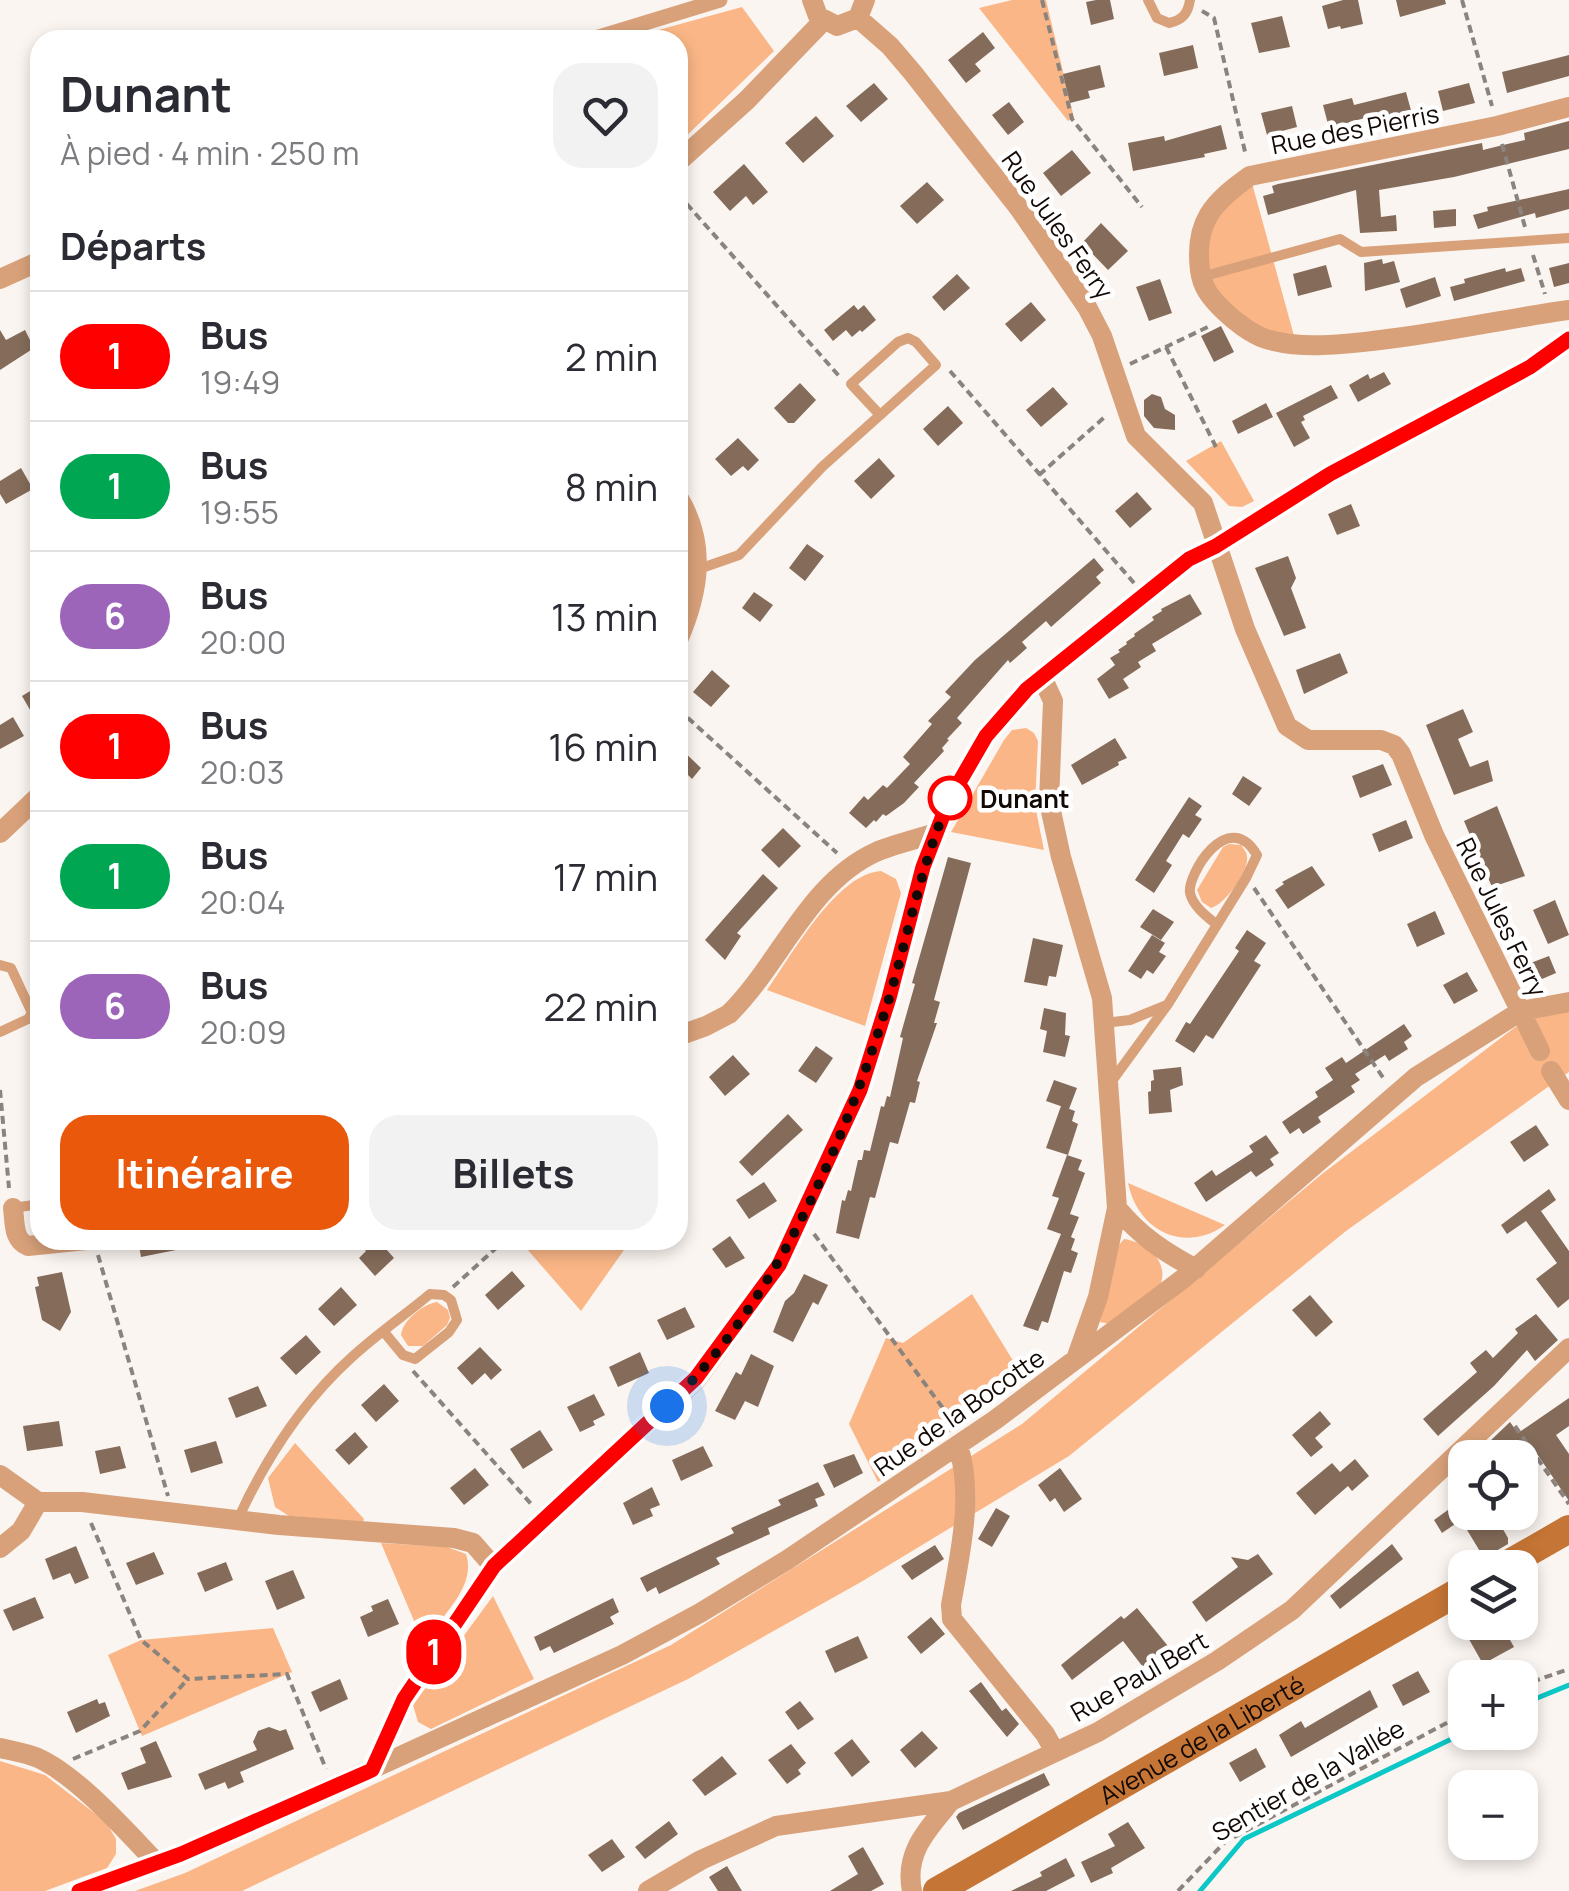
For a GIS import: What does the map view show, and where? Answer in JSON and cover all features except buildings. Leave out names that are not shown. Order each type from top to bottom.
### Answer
[{"type":"main road","points":[[1532,1550],[1569,1529]]},
{"type":"main road","name":"Avenue de la Liberté","points":[[937,1891],[1448,1598]]},
{"type":"street","points":[[622,30],[720,0]]},
{"type":"street","points":[[812,0],[814,10],[824,21],[845,25],[862,9]]},
{"type":"street","name":"Rue Jules Ferry","points":[[862,9],[1019,208],[1087,306],[1136,436],[1202,503],[1245,628],[1287,726],[1308,740],[1381,740],[1401,754],[1434,835],[1540,1050]]},
{"type":"street","points":[[688,153],[747,100],[824,21]]},
{"type":"street","name":"Rue des Pierris","points":[[1201,277],[1198,246],[1204,221],[1222,196],[1250,176],[1569,108]]},
{"type":"street","points":[[0,279],[30,266]]},
{"type":"street","points":[[372,1770],[404,1699],[494,1566],[696,1378],[779,1265],[860,1090],[923,867],[949,800],[986,736],[1042,677],[1189,559],[1330,474],[1530,367],[1564,344],[1550,313],[1423,336],[1317,347],[1263,338],[1230,316],[1208,294],[1201,277]]},
{"type":"street","points":[[688,522],[699,569],[688,618]]},
{"type":"street","points":[[1042,677],[1052,701],[1049,802],[1102,998],[1117,1208],[1098,1297],[1076,1359]]},
{"type":"street","points":[[0,832],[30,805]]},
{"type":"street","points":[[688,1032],[706,1026],[739,1004],[826,890],[853,867],[875,853],[936,832]]},
{"type":"street","points":[[1520,1011],[1569,1002]]},
{"type":"street","name":"Rue de la Bocotte","points":[[79,1891],[156,1863],[372,1770],[700,1614],[836,1528],[1076,1359],[1196,1269],[1416,1076],[1520,1011]]},
{"type":"street","points":[[1551,1071],[1569,1100]]},
{"type":"street","points":[[12,1202],[17,1238],[30,1246]]},
{"type":"street","points":[[1117,1208],[1133,1229],[1156,1248],[1196,1269]]},
{"type":"street","name":"Rue Paul Bert","points":[[648,1891],[701,1860],[776,1826],[951,1801],[1098,1732],[1292,1610],[1569,1348]]},
{"type":"street","points":[[962,1442],[965,1502],[952,1620],[1045,1734],[1054,1752]]},
{"type":"street","points":[[0,1475],[38,1502],[82,1502],[454,1538],[473,1543],[494,1566]]},
{"type":"street","points":[[0,1548],[21,1531],[38,1502]]},
{"type":"street","points":[[0,1748],[55,1767],[114,1818],[156,1863]]},
{"type":"street","points":[[912,1891],[910,1866],[914,1851],[951,1801]]},
{"type":"lane","points":[[1148,0],[1158,18],[1169,24],[1182,18],[1190,2]]},
{"type":"lane","points":[[1201,277],[1340,238],[1362,252],[1569,238]]},
{"type":"lane","points":[[699,569],[739,556],[822,467],[936,366],[908,338],[898,342],[852,384],[880,415]]},
{"type":"lane","points":[[1107,1087],[1168,1004],[1246,878],[1257,855],[1251,844],[1238,836],[1225,837],[1214,846],[1190,882],[1190,894],[1198,907],[1216,924]]},
{"type":"lane","points":[[0,965],[10,968],[30,1008]]},
{"type":"lane","points":[[1104,1023],[1130,1020],[1168,1004]]},
{"type":"lane","points":[[0,1032],[30,1016]]},
{"type":"lane","points":[[12,1202],[30,1203]]},
{"type":"lane","points":[[238,1520],[261,1469],[302,1410],[352,1356],[430,1294],[451,1300],[457,1320],[450,1332],[415,1360],[404,1356],[384,1332]]},
{"type":"path","points":[[1042,0],[1072,119],[1142,207]]},
{"type":"path","points":[[1462,0],[1550,313]]},
{"type":"path","points":[[1190,2],[1214,18],[1250,176]]},
{"type":"path","points":[[688,205],[832,369],[852,384]]},
{"type":"path","points":[[1114,372],[1230,316]]},
{"type":"path","points":[[1166,347],[1216,446]]},
{"type":"path","points":[[936,366],[947,368],[1143,594]]},
{"type":"path","points":[[1040,474],[1122,402]]},
{"type":"path","points":[[688,718],[853,867]]},
{"type":"path","points":[[1246,878],[1395,1095]]},
{"type":"path","points":[[0,1090],[12,1202]]},
{"type":"path","points":[[801,1217],[962,1442]]},
{"type":"path","points":[[97,1250],[172,1512]]},
{"type":"path","points":[[444,1295],[494,1250]]},
{"type":"path","points":[[415,1360],[413,1374],[546,1520]]},
{"type":"path","points":[[1504,1410],[1569,1504]]},
{"type":"path","points":[[82,1502],[141,1640],[188,1679],[287,1674],[319,1752]]},
{"type":"path","points":[[1538,1680],[1569,1669]]},
{"type":"path","points":[[55,1767],[140,1732],[188,1679]]},
{"type":"path","name":"Sentier de la Vallée","points":[[1178,1891],[1225,1842],[1448,1722]]},
{"type":"shaded area","points":[[1012,0],[1046,0],[1074,118],[1068,121],[979,8]]},
{"type":"shaded area","points":[[742,7],[774,51],[688,134],[688,30],[658,30]]},
{"type":"shaded area","points":[[1250,176],[1296,343],[1263,338],[1208,294],[1205,221]]},
{"type":"shaded area","points":[[1221,441],[1254,501],[1242,507],[1229,506],[1186,461]]},
{"type":"shaded area","points":[[1026,728],[1038,741],[1035,805],[1044,850],[951,832],[1004,740],[1012,730]]},
{"type":"shaded area","points":[[1241,845],[1246,852],[1245,867],[1228,895],[1211,908],[1202,902],[1197,890],[1223,847]]},
{"type":"shaded area","points":[[881,871],[896,879],[901,893],[865,1026],[767,990],[832,901],[864,876]]},
{"type":"shaded area","points":[[1569,998],[1569,1072],[1346,1231],[1069,1456],[861,1582],[688,1679],[242,1891],[135,1891],[185,1873],[671,1645],[1022,1424],[1322,1174],[1514,1028]]},
{"type":"shaded area","points":[[1128,1183],[1225,1225],[1194,1237],[1165,1233],[1142,1214]]},
{"type":"shaded area","points":[[1124,1239],[1141,1244],[1159,1261],[1160,1286],[1110,1324],[1100,1322],[1119,1245]]},
{"type":"shaded area","points":[[528,1250],[624,1250],[581,1311]]},
{"type":"shaded area","points":[[972,1294],[1025,1380],[878,1482],[849,1424],[886,1338],[903,1343]]},
{"type":"shaded area","points":[[437,1302],[448,1310],[447,1325],[423,1346],[408,1346],[401,1335],[406,1324],[420,1309]]},
{"type":"shaded area","points":[[295,1443],[363,1522],[289,1516],[275,1507],[268,1478]]},
{"type":"shaded area","points":[[381,1543],[447,1547],[466,1554],[468,1566],[462,1590],[423,1642]]},
{"type":"shaded area","points":[[493,1596],[534,1679],[431,1729],[418,1722],[413,1705]]},
{"type":"shaded area","points":[[273,1628],[292,1672],[142,1736],[108,1655],[141,1640]]},
{"type":"shaded area","points":[[0,1761],[45,1775],[106,1822],[116,1839],[116,1854],[107,1868],[45,1891],[0,1891]]},
{"type":"waterway","points":[[1538,1698],[1569,1685]]},
{"type":"waterway","points":[[1200,1891],[1244,1839],[1448,1741]]},
{"type":"bus line","name":"1","points":[[79,1891],[181,1854],[372,1770],[404,1699],[494,1566],[696,1378],[779,1265],[860,1090],[923,867],[949,800],[986,736],[1027,689],[1189,559],[1330,474],[1530,367],[1569,339]]},
{"type":"place","name":"Dunant","points":[[950,798]]},
{"type":"route","points":[[667,1406],[696,1378],[779,1265],[860,1090],[923,867],[950,798]]}]
